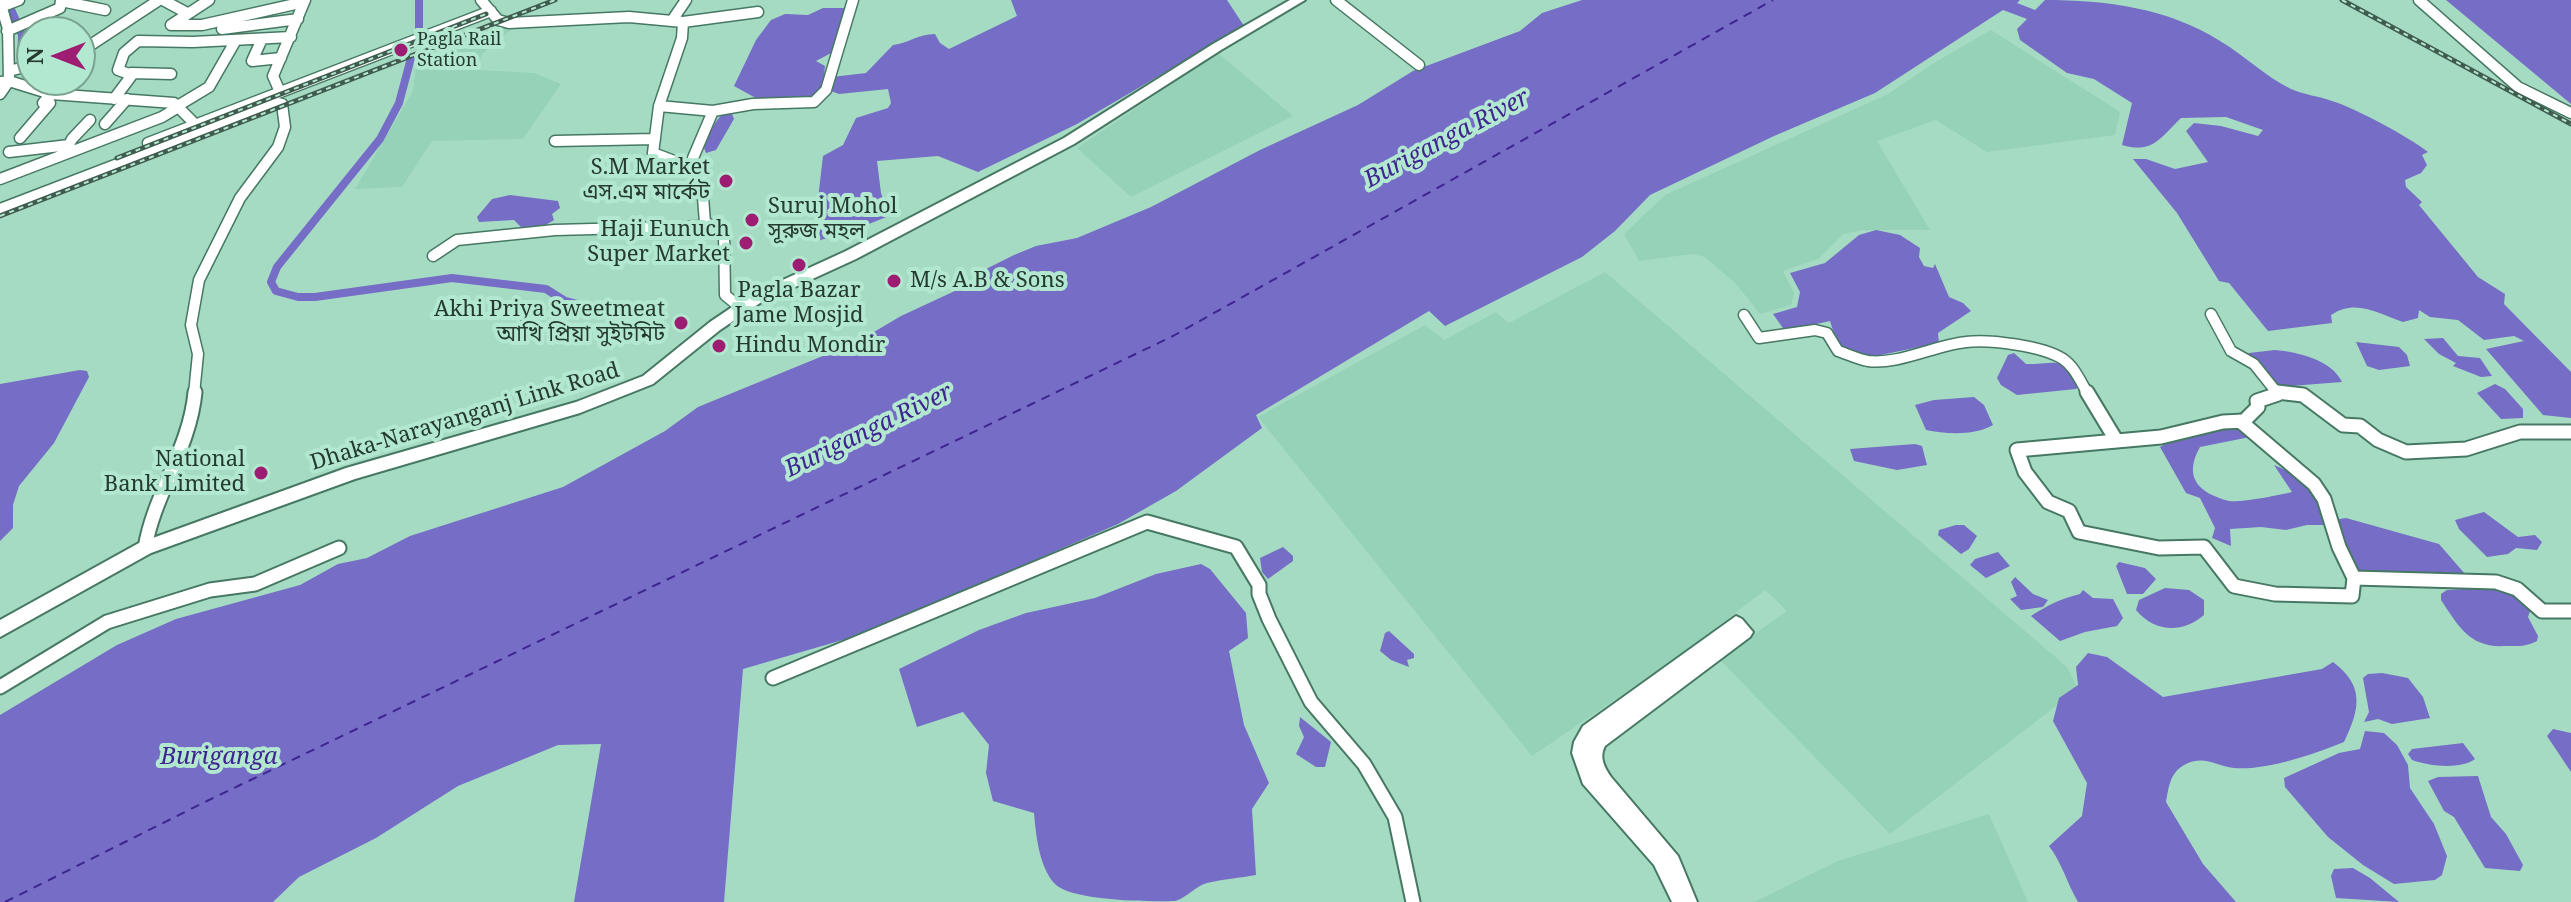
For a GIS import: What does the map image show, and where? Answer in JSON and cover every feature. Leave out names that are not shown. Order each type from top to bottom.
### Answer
[{"type":"highway","name":"Dhaka-Narayanganj Link Road","points":[[0,629],[145,548],[352,473],[580,407],[631,388],[659,373],[741,308],[851,255],[1069,141],[1217,47],[1299,0]]},
{"type":"highway","points":[[1736,624],[1744,632],[1598,740],[1592,752],[1595,769],[1604,783],[1671,863],[1683,898],[1661,858],[1590,778],[1581,753],[1583,742],[1590,732],[1736,624]]},
{"type":"street","points":[[0,94],[8,76],[2,4],[19,0]]},
{"type":"street","points":[[4,25],[22,25],[60,8],[61,0],[105,10]]},
{"type":"street","points":[[209,0],[171,25],[202,25],[305,1]]},
{"type":"street","points":[[481,0],[498,20],[509,23],[629,17],[678,20],[758,12]]},
{"type":"street","points":[[686,0],[678,20],[682,38],[659,106],[655,156],[694,164],[701,171],[707,226]]},
{"type":"street","points":[[659,106],[713,111],[753,104],[814,102],[826,90],[853,0]]},
{"type":"street","points":[[1336,0],[1419,65]]},
{"type":"street","points":[[2419,0],[2518,87],[2571,113]]},
{"type":"street","points":[[96,42],[164,1],[187,13]]},
{"type":"street","points":[[145,548],[150,519],[170,477],[193,411],[198,354],[191,325],[199,280],[240,198],[278,147],[285,127],[273,76],[305,1]]},
{"type":"street","points":[[0,209],[491,11]]},
{"type":"street","points":[[222,29],[298,19]]},
{"type":"street","points":[[171,74],[118,70],[124,53],[138,41],[291,37]]},
{"type":"street","points":[[262,39],[252,61],[281,58]]},
{"type":"street","points":[[0,179],[66,150],[162,117],[209,87],[236,40]]},
{"type":"street","points":[[114,99],[131,73]]},
{"type":"street","points":[[20,138],[50,103],[43,103],[49,96]]},
{"type":"street","points":[[76,96],[179,105],[192,121]]},
{"type":"street","points":[[0,201],[280,98]]},
{"type":"street","points":[[105,124],[127,99]]},
{"type":"street","points":[[694,164],[693,158],[713,111]]},
{"type":"street","points":[[9,152],[66,150],[90,120]]},
{"type":"street","points":[[555,141],[655,139]]},
{"type":"street","points":[[433,256],[457,240],[555,230],[707,226],[723,229],[723,288],[725,295],[741,308]]},
{"type":"street","points":[[2211,314],[2231,351],[2254,364],[2278,394]]},
{"type":"street","points":[[1744,315],[1759,338],[1815,330],[1827,333],[1838,351],[1869,361],[1922,353],[1965,342],[2017,344],[2046,352],[2062,358],[2071,366],[2116,440]]},
{"type":"street","points":[[2240,421],[2314,484],[2324,499],[2339,547],[2354,578],[2352,596],[2275,594],[2234,586],[2204,547],[2159,548],[2079,532],[2077,519],[2062,505],[2048,502],[2025,472],[2017,450],[2161,437],[2240,421],[2258,407],[2257,401],[2278,394],[2303,395],[2343,425],[2360,426],[2378,440],[2406,452],[2466,449],[2520,432],[2571,432]]},
{"type":"street","points":[[773,678],[1147,522],[1236,547],[1259,585],[1259,594],[1269,619],[1311,702],[1364,764],[1395,817],[1413,902]]},
{"type":"street","points":[[0,687],[107,622],[210,590],[255,584],[339,548]]},
{"type":"street","points":[[2354,578],[2437,578],[2448,582],[2507,583],[2516,587],[2542,611],[2571,611]]},
{"type":"shaded area","points":[[501,25],[510,31],[483,53],[480,70],[534,73],[561,84],[523,139],[432,141],[402,187],[355,189],[413,91],[417,59]]},
{"type":"shaded area","points":[[1991,30],[2120,112],[2115,135],[1987,152],[1936,120],[1877,141],[1930,230],[1864,230],[1843,234],[1818,259],[1783,271],[1794,293],[1791,305],[1760,314],[1736,284],[1705,257],[1692,254],[1639,261],[1624,234],[1665,195],[1888,94]]},
{"type":"shaded area","points":[[1218,53],[1293,116],[1131,197],[1077,148]]},
{"type":"shaded area","points":[[1605,272],[2067,667],[2078,689],[1890,834],[1719,659],[1787,611],[1765,590],[1678,657],[1532,756],[1258,417],[1425,325],[1444,340],[1496,312],[1509,323]]},
{"type":"shaded area","points":[[1989,814],[2028,902],[1754,902],[1838,861]]},
{"type":"water","points":[[1011,0],[1227,0],[1244,26],[1077,124],[978,172],[938,156],[877,161],[881,193],[889,216],[813,242],[823,156],[843,145],[856,118],[888,108],[891,103],[888,89],[839,94],[828,90],[832,77],[866,73],[893,45],[924,35],[935,34],[940,43],[949,49],[1017,16]]},
{"type":"water","name":"Buriganga","points":[[1582,0],[2020,0],[2017,3],[2035,10],[2045,0],[2068,0],[2136,8],[2179,21],[2220,41],[2291,89],[2354,110],[2428,152],[2422,155],[2427,165],[2421,173],[2405,180],[2406,187],[2422,202],[2419,205],[2478,277],[2505,294],[2504,304],[2571,372],[2571,418],[2543,415],[2486,349],[2524,341],[2514,336],[2484,340],[2458,320],[2430,317],[2419,310],[2418,318],[2403,322],[2358,308],[2340,310],[2331,315],[2332,323],[2268,331],[2229,283],[2219,281],[2177,213],[2133,159],[2146,159],[2175,169],[2208,162],[2186,131],[2194,123],[2221,126],[2258,136],[2263,130],[2226,117],[2181,118],[2149,146],[2122,145],[2132,103],[2094,79],[2067,73],[2020,40],[2017,29],[2027,19],[2003,10],[1875,93],[1774,136],[1650,195],[1615,231],[1582,257],[1445,326],[1429,311],[1256,415],[1262,428],[1176,491],[1118,524],[870,632],[743,669],[724,902],[574,902],[601,744],[558,745],[458,786],[376,838],[299,877],[273,902],[0,902],[0,715],[117,645],[176,619],[300,585],[338,564],[367,558],[410,536],[563,487],[665,431],[698,407],[857,342],[901,316],[972,283],[988,268],[1014,255],[1036,246],[1077,238],[1151,207],[1260,150],[1358,105],[1413,71],[1520,31],[1542,13]]},
{"type":"water","points":[[2446,0],[2571,0],[2571,104]]},
{"type":"water","points":[[823,8],[846,8],[833,52],[816,61],[825,66],[823,86],[814,99],[763,102],[734,86],[756,40],[771,20],[785,14],[808,15]]},
{"type":"water","points":[[725,113],[732,114],[734,119],[716,150],[706,153],[704,148],[712,129]]},
{"type":"water","points":[[510,195],[558,201],[560,208],[552,214],[554,220],[544,226],[524,230],[514,220],[479,222],[477,217],[492,199]]},
{"type":"water","points":[[1876,230],[1900,235],[1920,248],[1919,257],[1924,266],[1933,268],[1935,264],[1949,297],[1963,303],[1971,311],[1938,333],[1939,343],[1866,358],[1839,349],[1830,321],[1785,331],[1773,314],[1797,307],[1800,292],[1790,273],[1825,263],[1859,235]]},
{"type":"water","points":[[2443,338],[2458,356],[2480,358],[2492,376],[2481,377],[2453,366],[2456,363],[2439,354],[2424,339]]},
{"type":"water","points":[[2356,342],[2399,347],[2407,355],[2410,366],[2379,370],[2367,366]]},
{"type":"water","points":[[2275,350],[2304,355],[2322,363],[2331,368],[2342,382],[2278,387],[2247,357],[2249,353]]},
{"type":"water","points":[[2014,353],[2026,364],[2061,365],[2080,384],[2076,389],[2017,395],[2001,385],[1997,378],[2008,355]]},
{"type":"water","points":[[87,371],[89,377],[54,443],[19,486],[13,505],[13,528],[0,541],[0,384]]},
{"type":"water","points":[[2495,384],[2505,389],[2523,409],[2523,418],[2501,419],[2477,393]]},
{"type":"water","points":[[1974,397],[1984,405],[1993,425],[1986,429],[1951,433],[1926,430],[1915,405],[1934,400]]},
{"type":"water","points":[[2228,424],[2250,437],[2200,447],[2193,467],[2196,482],[2209,493],[2229,501],[2292,492],[2274,465],[2309,488],[2321,505],[2328,525],[2307,525],[2286,530],[2261,527],[2230,529],[2231,546],[2212,538],[2215,528],[2200,498],[2186,493],[2160,447],[2175,439]]},
{"type":"water","points":[[1922,446],[1927,465],[1897,470],[1854,461],[1850,449]]},
{"type":"water","points":[[2484,512],[2518,537],[2535,535],[2542,542],[2537,550],[2516,548],[2508,554],[2487,557],[2459,529],[2455,520]]},
{"type":"water","points":[[2346,518],[2439,544],[2465,574],[2354,572],[2333,520]]},
{"type":"water","points":[[1964,525],[1977,536],[1969,549],[1961,554],[1938,535],[1939,530]]},
{"type":"water","points":[[1283,547],[1293,556],[1293,561],[1268,579],[1262,572],[1260,558]]},
{"type":"water","points":[[1998,552],[2010,566],[1986,578],[1970,565],[1975,559]]},
{"type":"water","points":[[2119,562],[2145,568],[2156,579],[2143,594],[2127,594],[2116,566]]},
{"type":"water","points":[[1201,564],[1210,569],[1246,613],[1248,638],[1229,651],[1244,725],[1269,783],[1252,809],[1256,875],[1207,883],[1175,901],[1112,899],[1064,890],[1055,884],[1045,869],[1034,813],[993,801],[986,773],[989,745],[963,712],[917,727],[899,669],[979,630],[1026,613],[1095,598],[1156,574]]},
{"type":"water","points":[[2015,577],[2033,594],[2048,600],[2043,607],[2021,610],[2010,599],[2017,596],[2011,582]]},
{"type":"water","points":[[2165,588],[2189,590],[2204,600],[2204,615],[2178,628],[2151,623],[2136,610],[2139,600]]},
{"type":"water","points":[[2512,589],[2531,608],[2528,617],[2538,636],[2537,641],[2521,646],[2493,646],[2467,634],[2441,600],[2441,594],[2447,590]]},
{"type":"water","points":[[2083,590],[2093,598],[2113,599],[2123,618],[2117,626],[2060,641],[2031,616],[2054,603],[2080,594]]},
{"type":"water","points":[[1389,631],[1414,654],[1414,658],[1407,660],[1409,667],[1391,660],[1380,651],[1385,633]]},
{"type":"water","points":[[2088,653],[2107,657],[2163,697],[2322,669],[2333,662],[2350,680],[2355,689],[2356,709],[2344,742],[2260,767],[2234,768],[2205,761],[2193,762],[2173,775],[2166,802],[2203,864],[2236,902],[2078,902],[2049,846],[2082,816],[2087,783],[2053,721],[2059,698],[2078,685],[2076,667]]},
{"type":"water","points":[[2368,674],[2408,678],[2423,697],[2430,718],[2392,724],[2378,719],[2364,722],[2369,712],[2363,678]]},
{"type":"water","points":[[1300,717],[1331,742],[1325,767],[1316,767],[1296,754],[1304,737],[1299,726]]},
{"type":"water","points":[[2553,729],[2571,733],[2571,772],[2547,736]]},
{"type":"water","points":[[2365,731],[2384,733],[2397,745],[2408,765],[2410,788],[2434,824],[2447,856],[2442,875],[2435,880],[2394,884],[2363,865],[2328,837],[2285,787],[2284,778],[2339,753],[2360,749]]},
{"type":"water","points":[[2463,743],[2475,759],[2461,765],[2427,764],[2412,760],[2408,754],[2412,749]]},
{"type":"water","points":[[2478,776],[2491,817],[2506,834],[2523,865],[2520,871],[2485,868],[2454,817],[2444,811],[2428,781],[2438,777]]},
{"type":"water","points":[[2353,868],[2399,902],[2336,898],[2331,876],[2334,869]]},
{"type":"waterway","points":[[7,0],[16,21]]},
{"type":"waterway","points":[[419,0],[419,32]]},
{"type":"waterway","points":[[411,58],[399,103],[380,139],[277,267],[271,282],[276,291],[298,297],[315,297],[452,278],[546,289],[565,301],[609,312]]},
{"type":"ferry route","points":[[5,902],[207,801],[1173,336],[1773,0]]},
{"type":"railway","points":[[0,216],[555,0]]},
{"type":"railway","points":[[2342,0],[2571,124]]},
{"type":"railway","points":[[117,158],[486,14]]},
{"type":"place","name":"Pagla Rail Station","points":[[401,50]]},
{"type":"place","name":"S.M Market এস.এম মার্কেট","points":[[726,181]]},
{"type":"place","name":"Suruj Mohol সূরুজ মহল","points":[[752,220]]},
{"type":"place","name":"Haji Eunuch Super Market","points":[[746,243]]},
{"type":"place","name":"Pagla Bazar Jame Mosjid","points":[[799,265]]},
{"type":"place","name":"M/s A.B & Sons","points":[[894,281]]},
{"type":"place","name":"Akhi Priya Sweetmeat আখি প্রিয়া সুইটমিট","points":[[681,323]]},
{"type":"place","name":"Hindu Mondir","points":[[719,346]]},
{"type":"place","name":"National Bank Limited","points":[[261,473]]},
{"type":"water label","name":"Buriganga River","points":[[1447,139]]},
{"type":"water label","name":"Buriganga River","points":[[869,431]]}]
